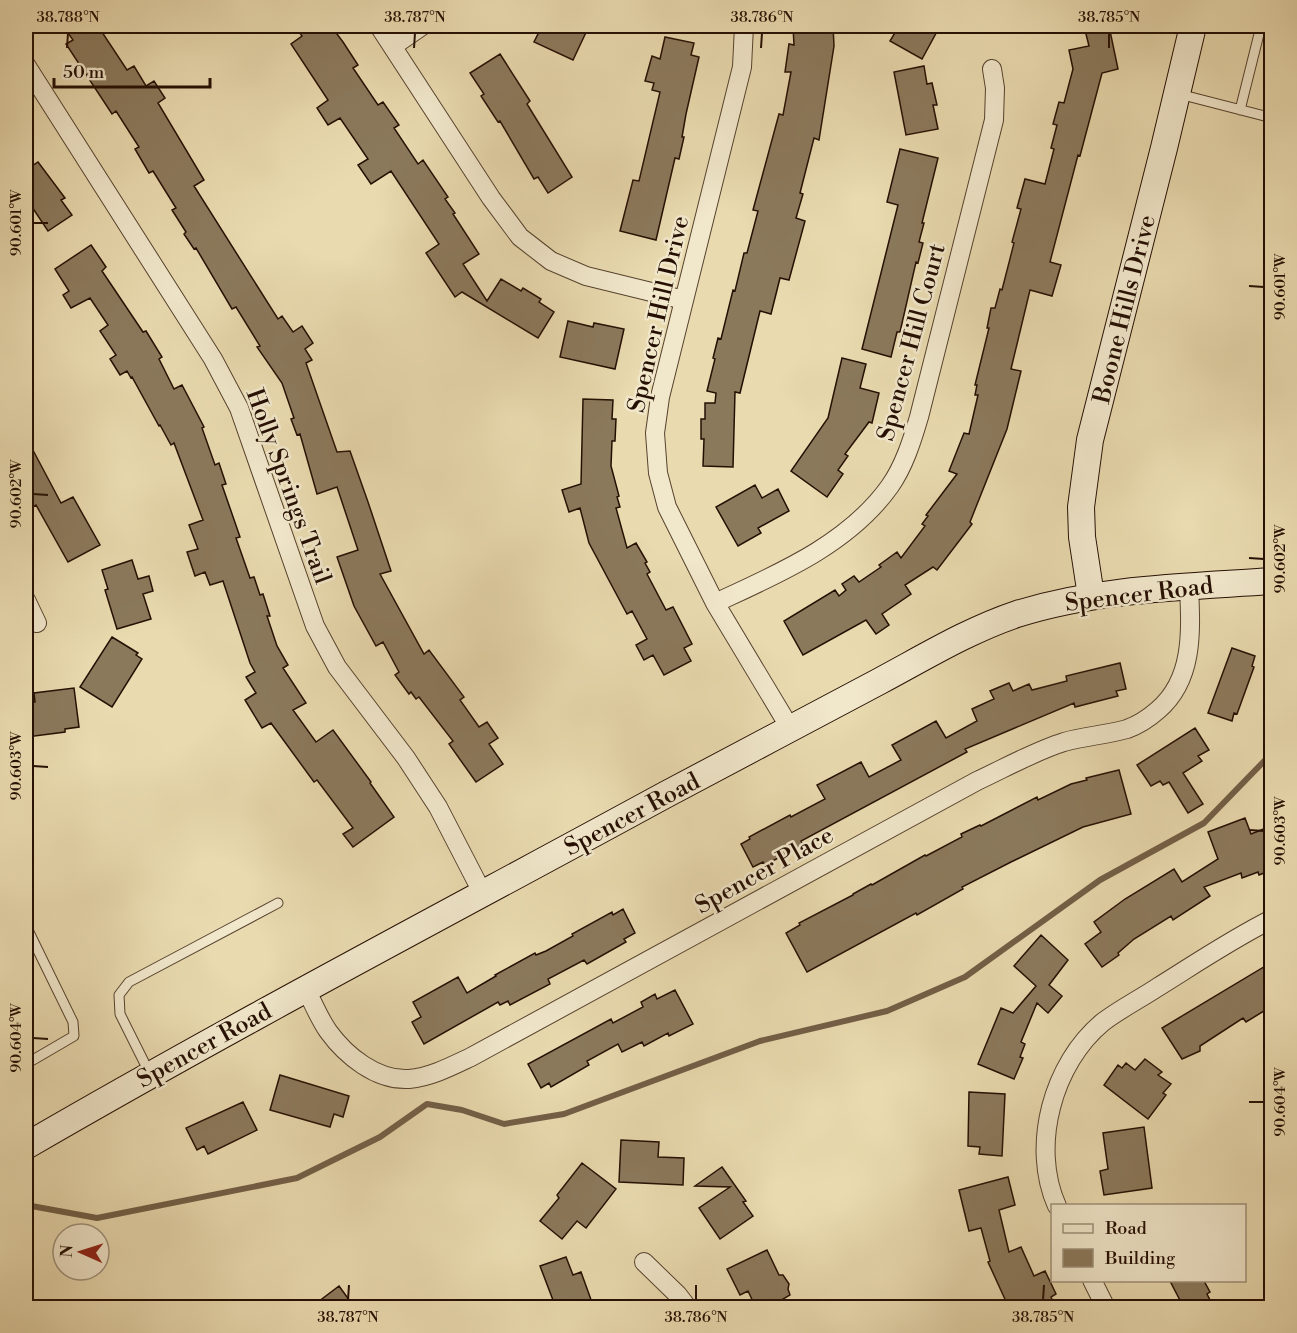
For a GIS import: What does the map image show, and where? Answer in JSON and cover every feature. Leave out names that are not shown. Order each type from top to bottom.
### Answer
[{"type":"main road","name":"Boone Hills Drive","points":[[1091,596],[1082,537],[1081,507],[1090,440],[1193,26]]},
{"type":"main road","name":"Spencer Road","points":[[26,1146],[150,1074],[306,989],[965,636],[1014,615],[1091,596],[1272,581]]},
{"type":"street","points":[[379,26],[491,198],[520,237],[550,261],[586,276],[684,300]]},
{"type":"street","points":[[393,46],[422,26]]},
{"type":"street","name":"Spencer Hill Drive","points":[[744,26],[742,67],[660,397],[655,433],[658,473],[667,507],[715,603],[790,728]]},
{"type":"street","name":"Holly Springs Trail","points":[[26,65],[218,369],[239,408],[315,626],[337,667],[406,758],[438,807],[483,894]]},
{"type":"street","name":"Spencer Hill Court","points":[[715,603],[761,582],[845,533],[885,491],[903,462],[919,417],[994,120],[995,88],[992,69]]},
{"type":"street","name":"Spencer Place","points":[[306,989],[328,1030],[351,1056],[374,1071],[382,1075],[409,1079],[441,1071],[471,1057],[977,782],[1061,743],[1128,728],[1148,718],[1175,692],[1185,667],[1191,631],[1189,587]]},
{"type":"street","points":[[26,600],[38,623]]},
{"type":"street","points":[[1056,1204],[1047,1166],[1045,1135],[1053,1098],[1080,1046],[1103,1022],[1241,934],[1272,919]]},
{"type":"street","points":[[644,1262],[688,1308]]},
{"type":"street","points":[[1093,1282],[1106,1308]]},
{"type":"lane","points":[[1240,110],[1261,26]]},
{"type":"lane","points":[[1177,94],[1272,118]]},
{"type":"lane","points":[[150,1074],[120,1014],[119,995],[129,982],[278,903]]},
{"type":"lane","points":[[26,926],[73,1022],[75,1036],[26,1064]]},
{"type":"building","points":[[63,26],[98,26],[127,70],[134,66],[146,86],[154,81],[165,98],[158,103],[204,180],[194,186],[278,319],[282,316],[293,332],[302,326],[313,343],[305,349],[312,360],[306,363],[337,452],[350,451],[368,502],[391,571],[380,574],[424,654],[429,650],[464,697],[460,700],[479,727],[487,722],[498,738],[489,744],[503,764],[476,782],[449,744],[453,741],[419,697],[416,699],[411,692],[409,694],[395,675],[399,672],[383,642],[376,646],[354,606],[337,557],[358,550],[337,487],[317,494],[300,434],[297,435],[291,419],[294,418],[282,383],[257,347],[260,346],[236,307],[232,309],[196,248],[194,249],[184,234],[186,232],[172,210],[176,208],[153,171],[149,173],[135,149],[139,147],[116,111],[112,114],[66,44],[73,40]]},
{"type":"building","points":[[295,26],[331,26],[343,42],[358,65],[353,68],[378,105],[383,102],[399,125],[394,128],[418,164],[423,160],[448,197],[445,199],[455,213],[453,214],[479,254],[463,264],[487,301],[501,279],[541,299],[539,302],[554,312],[538,338],[462,292],[455,297],[426,253],[439,244],[391,171],[371,184],[358,165],[368,159],[340,118],[328,125],[317,108],[328,100],[291,44],[302,36]]},
{"type":"building","points":[[542,26],[589,26],[573,60],[534,42]]},
{"type":"building","points":[[793,26],[833,26],[834,46],[819,140],[814,138],[796,218],[805,221],[789,280],[780,278],[771,314],[760,311],[740,393],[735,392],[733,467],[703,466],[704,439],[701,439],[701,419],[705,419],[705,403],[715,403],[716,393],[707,391],[715,359],[713,358],[718,338],[721,339],[744,253],[747,253],[758,211],[753,210],[779,114],[783,115],[791,72],[785,72],[789,44],[794,45]]},
{"type":"building","points":[[899,26],[940,26],[922,59],[890,41]]},
{"type":"building","points":[[1084,26],[1109,26],[1118,69],[1102,73],[1080,156],[1078,155],[1050,262],[1061,265],[1052,296],[1030,290],[1011,369],[1021,371],[1007,429],[970,522],[972,524],[937,570],[933,567],[905,585],[911,594],[882,614],[889,625],[876,634],[866,620],[803,655],[784,621],[835,590],[839,596],[846,590],[842,584],[854,576],[859,582],[881,567],[879,565],[897,552],[901,558],[925,526],[922,524],[928,516],[926,515],[957,474],[949,471],[964,433],[969,434],[978,395],[975,395],[977,385],[975,385],[989,328],[987,328],[991,308],[995,308],[1000,289],[1002,290],[1014,243],[1012,242],[1021,209],[1017,208],[1025,179],[1045,184],[1054,149],[1051,148],[1057,125],[1053,124],[1059,102],[1064,103],[1073,69],[1069,50],[1089,46]]},
{"type":"building","points":[[665,37],[694,43],[691,55],[699,57],[679,159],[675,158],[656,240],[620,231],[633,180],[639,181],[660,92],[652,90],[654,83],[645,81],[652,56],[660,59]]},
{"type":"building","points":[[500,54],[530,101],[527,104],[572,177],[548,193],[538,177],[534,179],[500,121],[498,122],[481,96],[484,94],[470,73]]},
{"type":"building","points":[[924,66],[927,84],[932,83],[937,105],[933,105],[938,129],[906,135],[894,72]]},
{"type":"building","points":[[900,149],[938,158],[922,223],[924,223],[919,242],[923,243],[918,263],[916,262],[900,332],[897,332],[891,357],[862,349],[898,205],[887,202]]},
{"type":"building","points":[[38,162],[65,198],[61,200],[72,215],[48,231],[26,198],[26,170]]},
{"type":"building","points":[[91,245],[106,267],[102,271],[162,357],[159,359],[174,389],[182,385],[204,427],[202,428],[215,465],[219,463],[226,484],[222,485],[240,537],[236,538],[250,578],[254,577],[260,595],[263,594],[270,616],[267,616],[277,646],[288,665],[283,668],[306,703],[293,710],[316,742],[333,730],[394,817],[353,847],[343,834],[353,828],[317,780],[314,782],[271,723],[262,728],[245,700],[256,693],[246,677],[255,672],[223,581],[210,585],[205,572],[195,576],[187,552],[198,549],[189,525],[203,520],[174,443],[171,445],[132,377],[127,371],[120,375],[110,359],[116,355],[100,331],[108,325],[90,298],[71,308],[63,295],[69,291],[55,269]]},
{"type":"building","points":[[568,321],[593,327],[594,323],[624,329],[615,369],[560,357]]},
{"type":"building","points":[[842,358],[866,364],[860,388],[879,393],[872,423],[869,422],[845,454],[848,456],[838,470],[843,474],[827,497],[791,471],[828,418]]},
{"type":"building","points":[[583,399],[613,400],[612,419],[616,419],[611,466],[619,496],[617,497],[620,507],[616,508],[627,548],[636,543],[647,562],[645,563],[650,572],[647,574],[666,610],[673,607],[692,644],[684,648],[691,661],[664,675],[653,655],[644,660],[636,645],[647,639],[632,611],[627,614],[589,543],[580,508],[569,512],[562,490],[581,484]]},
{"type":"building","points":[[26,437],[61,503],[73,497],[100,545],[68,562],[36,505],[26,511]]},
{"type":"building","points":[[755,485],[762,498],[778,489],[789,511],[758,528],[761,533],[738,546],[716,507]]},
{"type":"building","points":[[132,560],[138,579],[149,576],[153,591],[143,594],[151,619],[117,629],[105,590],[108,589],[102,570]]},
{"type":"building","points":[[112,637],[138,653],[136,655],[142,659],[112,707],[80,687]]},
{"type":"building","points":[[1232,648],[1255,656],[1252,666],[1254,667],[1237,714],[1234,713],[1232,721],[1208,713]]},
{"type":"building","points":[[1120,663],[1126,689],[1116,691],[1118,696],[1075,707],[1074,703],[965,749],[967,752],[801,841],[803,845],[765,865],[763,862],[753,867],[741,844],[750,839],[749,837],[790,815],[791,817],[825,799],[817,785],[861,762],[869,777],[901,760],[892,745],[936,721],[946,738],[977,721],[972,709],[994,699],[990,691],[1009,683],[1013,691],[1029,684],[1032,690],[1067,681],[1066,676]]},
{"type":"building","points":[[74,688],[79,727],[65,729],[65,732],[27,737],[26,704],[35,702],[34,693]]},
{"type":"building","points":[[1195,728],[1209,750],[1198,756],[1202,761],[1183,773],[1203,804],[1188,813],[1169,782],[1163,785],[1160,781],[1151,786],[1137,765]]},
{"type":"building","points":[[1119,770],[1131,814],[1083,827],[1011,862],[962,887],[963,889],[917,915],[916,913],[807,972],[786,933],[800,925],[799,923],[962,837],[961,834],[1037,797],[1038,800],[1071,784],[1087,780],[1086,778]]},
{"type":"building","points":[[1245,818],[1251,834],[1266,828],[1272,842],[1272,870],[1242,878],[1241,873],[1204,887],[1210,896],[1173,920],[1171,916],[1134,939],[1118,953],[1119,955],[1102,967],[1085,944],[1101,932],[1094,922],[1125,899],[1174,869],[1182,882],[1218,859],[1208,832]]},
{"type":"building","points":[[623,909],[635,933],[624,939],[626,942],[587,964],[584,960],[548,979],[550,984],[510,1005],[508,1001],[500,1005],[498,1002],[424,1044],[412,1022],[421,1017],[413,1002],[458,977],[467,993],[535,953],[536,955],[546,951],[612,912],[613,915]]},
{"type":"building","points":[[1041,935],[1068,960],[1049,985],[1062,996],[1048,1013],[1037,1003],[1021,1042],[1025,1044],[1020,1057],[1023,1058],[1014,1079],[978,1064],[1001,1008],[1013,1013],[1036,986],[1014,966]]},
{"type":"building","points":[[1272,962],[1272,1006],[1246,1022],[1243,1018],[1200,1046],[1200,1051],[1182,1059],[1162,1028]]},
{"type":"building","points":[[675,990],[693,1024],[669,1036],[668,1033],[644,1046],[642,1042],[622,1052],[618,1044],[587,1061],[589,1065],[551,1087],[549,1083],[541,1088],[528,1064],[611,1019],[613,1023],[643,1007],[641,1002],[655,994],[657,999]]},
{"type":"building","points":[[1145,1059],[1162,1072],[1158,1075],[1171,1084],[1163,1093],[1166,1095],[1148,1119],[1104,1085],[1118,1065],[1122,1068],[1126,1063],[1135,1070]]},
{"type":"building","points":[[280,1075],[349,1096],[343,1117],[334,1114],[330,1127],[270,1110]]},
{"type":"building","points":[[969,1092],[1005,1094],[1002,1156],[979,1154],[980,1147],[968,1146]]},
{"type":"building","points":[[243,1102],[257,1130],[208,1154],[204,1146],[197,1150],[186,1128]]},
{"type":"building","points":[[1144,1127],[1152,1188],[1104,1195],[1100,1171],[1108,1169],[1103,1133]]},
{"type":"building","points":[[621,1140],[659,1142],[658,1157],[684,1158],[683,1185],[619,1182]]},
{"type":"building","points":[[582,1163],[616,1189],[586,1228],[577,1221],[562,1239],[540,1221],[559,1198],[557,1195]]},
{"type":"building","points":[[722,1167],[746,1201],[743,1202],[753,1216],[720,1239],[699,1208],[730,1187],[695,1186]]},
{"type":"building","points":[[1008,1177],[1015,1205],[999,1210],[1009,1252],[1021,1247],[1034,1276],[1045,1271],[1056,1294],[1051,1297],[1056,1308],[1009,1308],[988,1262],[990,1261],[981,1228],[969,1231],[959,1190]]},
{"type":"building","points":[[767,1250],[779,1275],[783,1275],[789,1284],[790,1295],[778,1302],[780,1308],[756,1308],[748,1291],[740,1295],[727,1269]]},
{"type":"building","points":[[566,1257],[573,1275],[581,1272],[594,1308],[556,1308],[540,1266]]},
{"type":"building","points":[[1171,1282],[1205,1282],[1214,1308],[1184,1308]]},
{"type":"building","points":[[339,1286],[355,1308],[310,1308]]},
{"type":"waterway","points":[[26,1205],[97,1218],[297,1178],[380,1137],[427,1104],[462,1110],[504,1124],[564,1114],[760,1041],[887,1011],[965,977],[1100,880],[1204,823],[1272,753]]}]
